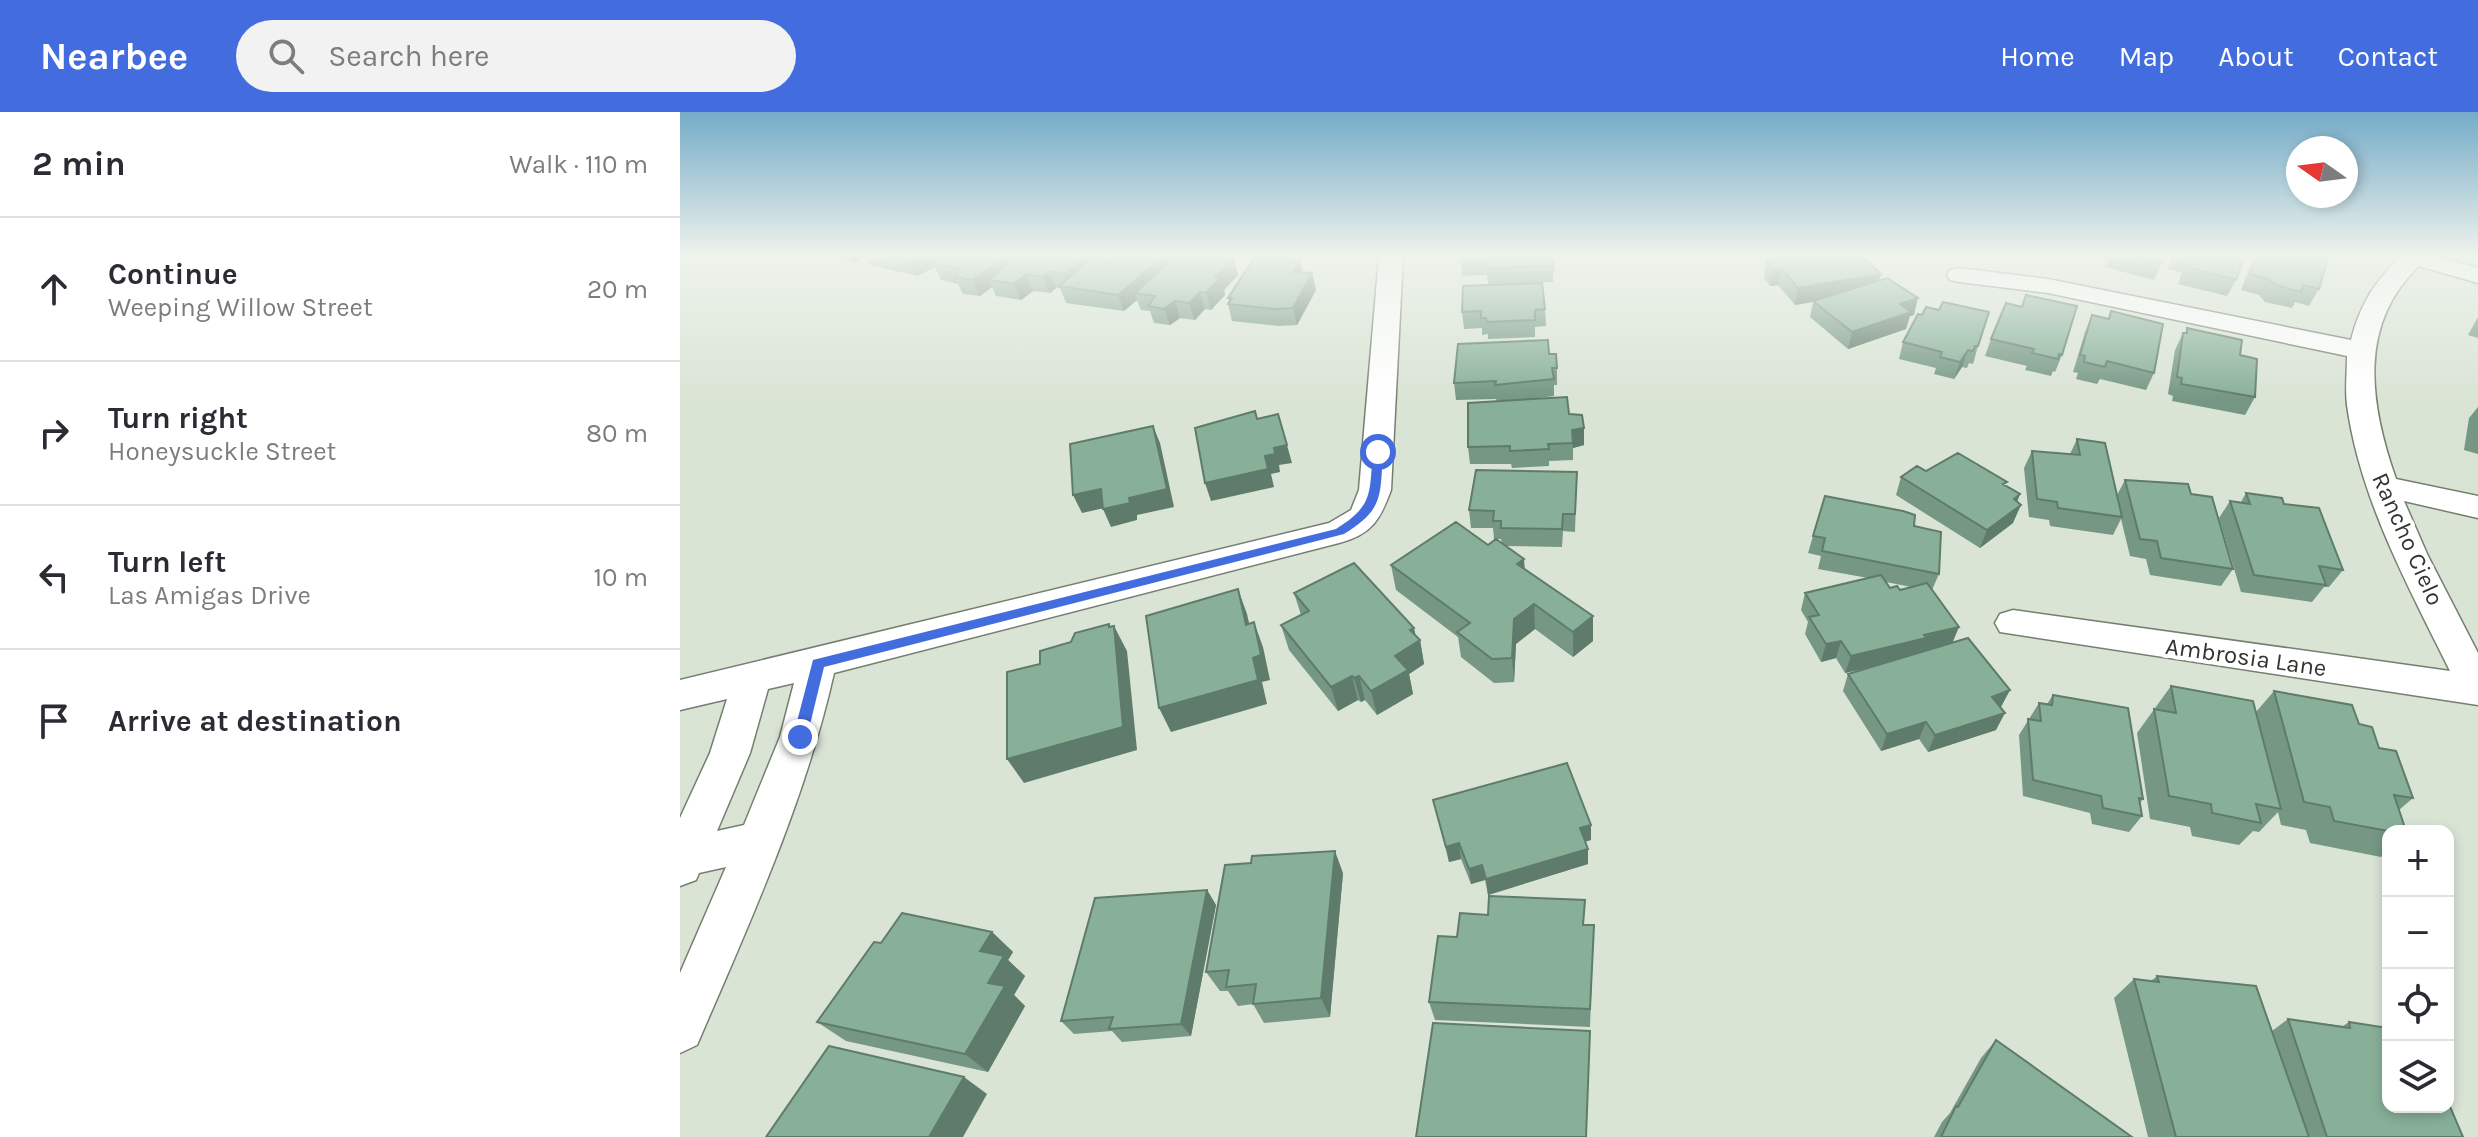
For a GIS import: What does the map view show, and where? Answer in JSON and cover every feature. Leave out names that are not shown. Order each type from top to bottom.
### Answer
[{"type":"street","points":[[680,695],[1339,532],[1365,516],[1375,490],[1388,304]]},
{"type":"street","points":[[2134,304],[2363,351]]},
{"type":"street","name":"Rancho Cielo","points":[[2378,304],[2371,314],[2363,351],[2362,403],[2381,486],[2401,536],[2478,689]]},
{"type":"street","points":[[2381,486],[2478,507]]},
{"type":"street","name":"Ambrosia Lane","points":[[2013,623],[2478,689]]},
{"type":"street","points":[[680,1028],[800,737],[818,663]]},
{"type":"street","points":[[682,861],[730,753],[752,678]]},
{"type":"street","points":[[682,861],[759,841]]},
{"type":"building","points":[[1150,304],[1171,304],[1164,309],[1148,306]]},
{"type":"building","points":[[1228,304],[1295,304],[1293,308],[1274,309]]},
{"type":"building","points":[[1462,304],[1544,304],[1545,309],[1535,310],[1535,320],[1487,322],[1486,318],[1481,318],[1481,311],[1462,312]]},
{"type":"building","points":[[1817,304],[1900,304],[1911,312],[1852,332]]},
{"type":"building","points":[[1942,304],[1951,304],[1989,312],[1978,346],[1973,351],[1968,350],[1960,362],[1940,357],[1942,352],[1903,342],[1918,314],[1922,315],[1926,307],[1939,310]]},
{"type":"building","points":[[2006,304],[2022,307],[2023,304],[2077,306],[2062,355],[2059,354],[2058,359],[2032,353],[2034,349],[1991,339]]},
{"type":"building","points":[[2111,311],[2163,324],[2154,373],[2107,361],[2105,367],[2084,362],[2085,356],[2080,355],[2092,315],[2109,319]]},
{"type":"building","points":[[2187,328],[2242,340],[2240,355],[2257,359],[2255,397],[2181,384],[2182,378],[2177,377],[2183,333],[2187,333]]},
{"type":"building","points":[[1548,340],[1549,354],[1556,354],[1557,368],[1552,368],[1554,379],[1495,385],[1496,381],[1454,383],[1458,344]]},
{"type":"building","points":[[1567,397],[1569,414],[1582,415],[1584,428],[1572,430],[1573,443],[1548,444],[1549,449],[1510,451],[1510,446],[1468,447],[1468,403]]},
{"type":"building","points":[[1255,411],[1257,419],[1278,414],[1287,445],[1274,448],[1275,454],[1265,456],[1268,469],[1205,483],[1195,428]]},
{"type":"building","points":[[1153,426],[1167,489],[1129,498],[1130,503],[1103,509],[1101,489],[1073,495],[1070,444]]},
{"type":"building","points":[[2077,439],[2105,443],[2122,517],[2058,508],[2057,502],[2037,499],[2032,451],[2080,455]]},
{"type":"building","points":[[1958,453],[2007,482],[2003,484],[2020,494],[2014,499],[2021,505],[1987,530],[1901,477],[1917,466],[1926,471]]},
{"type":"building","points":[[1476,470],[1577,472],[1575,514],[1563,514],[1562,529],[1501,528],[1501,521],[1493,521],[1494,511],[1469,510]]},
{"type":"building","points":[[2125,480],[2188,484],[2191,494],[2212,497],[2233,569],[2161,558],[2157,541],[2140,539]]},
{"type":"building","points":[[2246,493],[2282,498],[2284,504],[2319,508],[2343,570],[2319,566],[2326,585],[2254,575],[2230,501],[2250,504]]},
{"type":"building","points":[[1825,496],[1903,511],[1915,515],[1914,526],[1941,532],[1939,574],[1822,551],[1825,538],[1813,536]]},
{"type":"building","points":[[1456,522],[1488,545],[1496,539],[1524,559],[1517,564],[1593,616],[1573,632],[1534,604],[1514,619],[1512,658],[1492,659],[1457,632],[1470,623],[1391,565]]},
{"type":"building","points":[[1354,563],[1414,628],[1410,630],[1420,640],[1395,656],[1408,670],[1371,691],[1359,676],[1352,676],[1331,687],[1281,625],[1309,611],[1294,593]]},
{"type":"building","points":[[1881,575],[1890,588],[1897,586],[1900,590],[1927,583],[1959,627],[1851,656],[1841,641],[1826,644],[1809,617],[1819,615],[1805,593]]},
{"type":"building","points":[[1238,589],[1246,625],[1254,622],[1261,655],[1253,658],[1258,680],[1159,708],[1146,616]]},
{"type":"building","points":[[1109,624],[1109,627],[1114,626],[1123,727],[1007,759],[1007,672],[1040,664],[1040,651],[1071,642],[1075,633]]},
{"type":"building","points":[[1968,638],[2010,690],[1992,697],[2005,713],[1935,735],[1926,722],[1887,734],[1848,674]]},
{"type":"building","points":[[2171,686],[2253,701],[2281,809],[2256,804],[2261,823],[2212,813],[2211,804],[2169,796],[2154,709],[2176,713]]},
{"type":"building","points":[[2274,691],[2352,705],[2359,724],[2372,727],[2379,748],[2396,751],[2413,798],[2394,795],[2404,825],[2382,825],[2382,830],[2334,821],[2330,807],[2304,802]]},
{"type":"building","points":[[2053,695],[2128,708],[2143,799],[2139,798],[2142,816],[2103,808],[2101,796],[2033,780],[2028,719],[2041,721],[2039,703],[2052,705]]},
{"type":"building","points":[[1567,763],[1591,825],[1580,828],[1588,849],[1486,879],[1482,865],[1469,869],[1459,843],[1446,847],[1433,800]]},
{"type":"building","points":[[1335,851],[1321,998],[1253,1004],[1256,984],[1226,987],[1229,970],[1206,972],[1225,865],[1251,863],[1252,856]]},
{"type":"building","points":[[1207,890],[1181,1024],[1109,1029],[1113,1017],[1061,1021],[1095,898]]},
{"type":"building","points":[[1489,896],[1585,900],[1583,925],[1594,925],[1590,1009],[1429,1002],[1438,936],[1457,937],[1460,913],[1488,915]]},
{"type":"building","points":[[902,913],[992,932],[980,951],[1004,956],[988,983],[1005,986],[965,1054],[817,1022],[874,942],[881,943]]},
{"type":"building","points":[[2157,976],[2256,986],[2309,1137],[2176,1137],[2134,979],[2159,982]]},
{"type":"building","points":[[2288,1019],[2350,1028],[2349,1022],[2382,1027],[2382,1113],[2453,1113],[2463,1137],[2327,1137]]},
{"type":"building","points":[[1433,1023],[1590,1031],[1586,1137],[1416,1137]]},
{"type":"building","points":[[1996,1040],[2132,1137],[1941,1137]]},
{"type":"building","points":[[829,1046],[964,1077],[929,1137],[766,1137]]},
{"type":"route","points":[[800,737],[818,663],[1339,532],[1365,516],[1375,490],[1378,452]]}]
